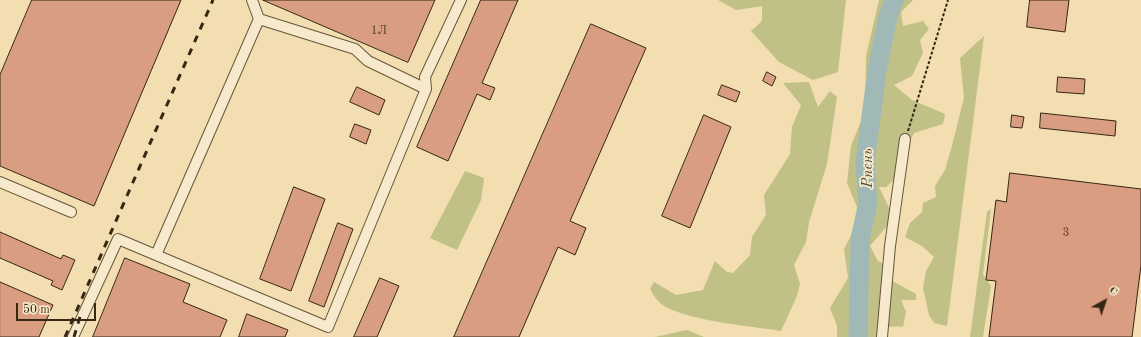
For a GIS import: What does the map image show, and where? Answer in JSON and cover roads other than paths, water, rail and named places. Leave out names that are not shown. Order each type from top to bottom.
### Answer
[{"type":"lane","points":[[156,255],[259,19],[252,0]]},
{"type":"lane","points":[[73,337],[118,239],[328,327],[426,89],[425,77],[461,0]]},
{"type":"lane","points":[[259,19],[355,49],[368,61],[426,89]]},
{"type":"lane","points":[[882,337],[890,246],[905,139]]},
{"type":"lane","points":[[0,182],[71,212]]},
{"type":"waterway","name":"Рпень","points":[[858,337],[860,239],[868,203],[865,162],[877,71],[888,17],[894,0]]},
{"type":"railway","points":[[65,337],[213,0]]},
{"type":"railway","points":[[74,337],[82,310]]}]
